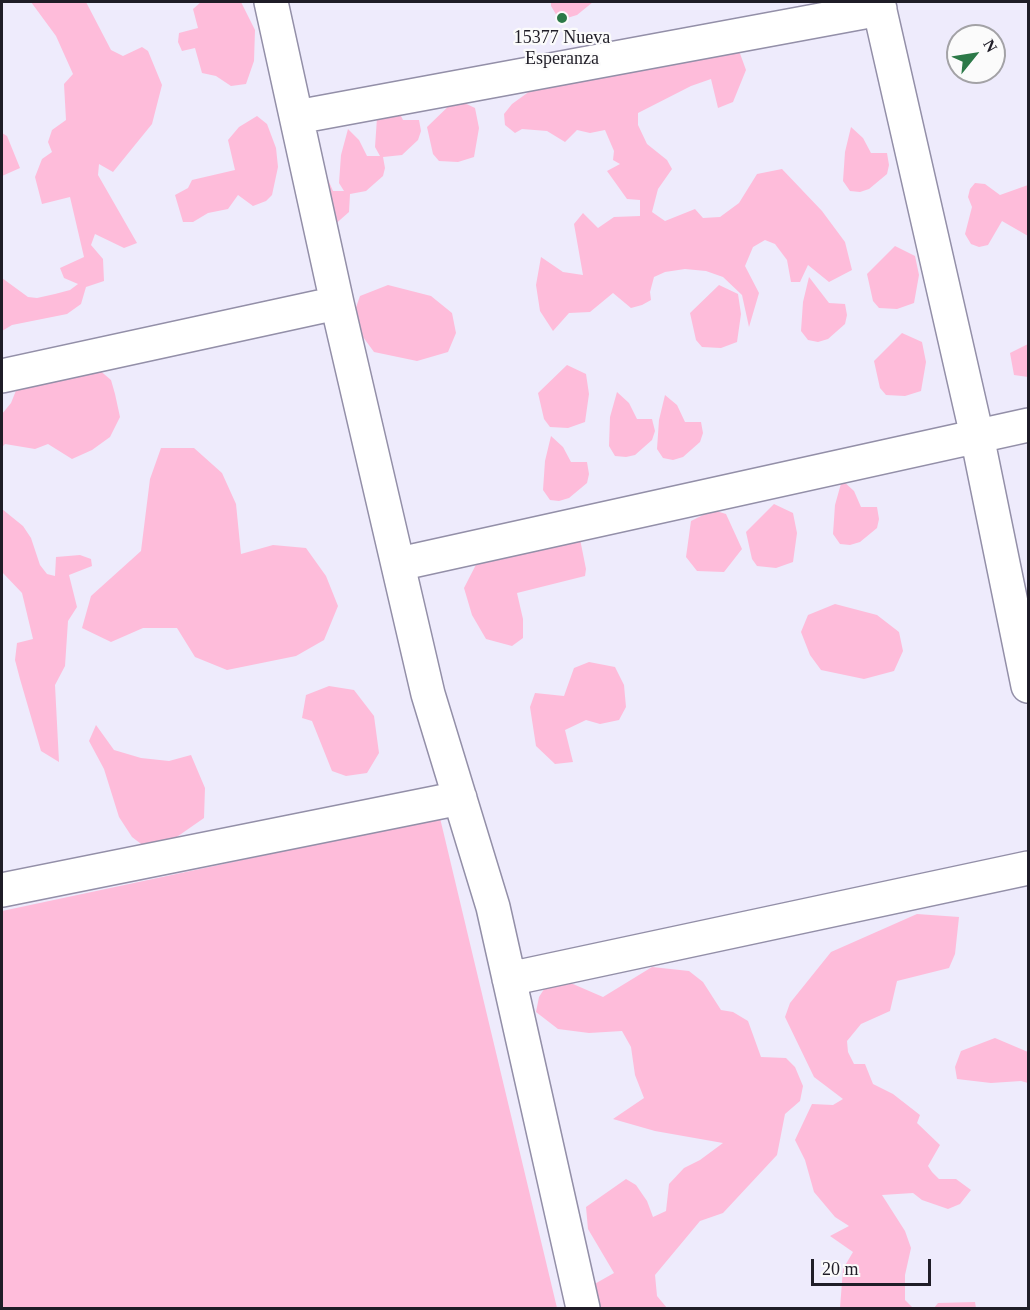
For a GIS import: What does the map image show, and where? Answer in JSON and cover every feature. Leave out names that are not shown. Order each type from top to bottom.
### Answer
[{"type":"street","points":[[271,2],[337,303],[428,694],[493,907],[583,1308]]},
{"type":"street","points":[[297,117],[879,5],[977,436],[1029,686]]},
{"type":"street","points":[[2,376],[337,303]]},
{"type":"street","points":[[399,564],[1029,425]]},
{"type":"street","points":[[2,890],[460,798]]},
{"type":"street","points":[[508,979],[1029,868]]},
{"type":"shaded area","points":[[31,2],[86,2],[111,50],[123,56],[142,47],[148,51],[162,85],[152,124],[113,172],[99,164],[98,175],[137,243],[124,248],[95,234],[91,245],[103,259],[104,281],[86,287],[81,304],[67,314],[12,325],[2,331],[2,278],[28,297],[37,298],[55,294],[70,290],[78,284],[64,278],[60,268],[84,257],[70,197],[42,204],[35,177],[42,159],[52,152],[48,142],[52,130],[66,120],[64,84],[73,74],[56,36]]},
{"type":"shaded area","points":[[201,2],[241,2],[255,30],[254,61],[246,84],[231,86],[216,76],[202,73],[195,48],[182,51],[178,42],[179,33],[198,28],[193,9]]},
{"type":"shaded area","points":[[551,2],[593,2],[577,15],[567,18],[557,16]]},
{"type":"shaded area","points":[[738,48],[746,70],[733,102],[718,108],[711,79],[691,86],[638,113],[638,125],[647,144],[667,160],[672,169],[658,189],[652,212],[665,221],[695,209],[703,218],[720,217],[739,203],[757,174],[782,169],[822,211],[845,242],[852,270],[829,282],[808,265],[800,282],[791,282],[787,260],[775,244],[765,240],[753,247],[745,266],[759,293],[749,327],[742,295],[723,277],[706,271],[685,269],[665,272],[654,277],[650,292],[651,300],[642,305],[631,308],[613,293],[590,312],[569,313],[553,331],[540,311],[536,285],[541,257],[563,272],[583,275],[574,224],[583,213],[598,228],[614,217],[640,216],[640,200],[627,199],[607,171],[620,164],[613,160],[614,151],[605,130],[590,133],[577,130],[565,142],[547,131],[522,129],[515,133],[505,125],[504,114],[512,104],[548,78]]},
{"type":"shaded area","points":[[456,99],[475,108],[479,128],[474,157],[458,162],[439,161],[433,154],[427,127]]},
{"type":"shaded area","points":[[395,104],[403,120],[419,120],[421,131],[418,140],[402,155],[383,157],[385,168],[383,176],[366,191],[350,194],[349,212],[332,227],[326,175],[333,191],[344,191],[339,183],[341,155],[348,129],[359,140],[367,156],[380,156],[375,147],[377,118]]},
{"type":"shaded area","points":[[257,116],[267,124],[276,148],[278,167],[272,195],[266,201],[253,206],[238,195],[228,209],[208,213],[193,222],[183,222],[175,195],[188,188],[192,180],[235,170],[228,140],[239,127]]},
{"type":"shaded area","points":[[851,127],[863,138],[871,153],[887,153],[889,165],[887,174],[869,189],[860,192],[850,191],[843,181],[845,152]]},
{"type":"shaded area","points":[[2,133],[7,136],[20,168],[2,176]]},
{"type":"shaded area","points":[[975,183],[985,184],[1000,195],[1028,185],[1028,236],[1002,221],[988,245],[979,247],[971,244],[965,234],[972,207],[968,197]]},
{"type":"shaded area","points":[[895,246],[915,256],[919,275],[914,303],[897,309],[879,308],[873,301],[867,274]]},
{"type":"shaded area","points":[[809,277],[829,303],[845,304],[847,315],[845,324],[828,339],[818,342],[808,340],[801,331],[803,302]]},
{"type":"shaded area","points":[[388,285],[431,296],[452,313],[456,333],[448,352],[417,361],[374,352],[363,337],[354,313],[360,296]]},
{"type":"shaded area","points":[[719,285],[738,294],[741,314],[737,342],[721,348],[702,347],[696,340],[690,313]]},
{"type":"shaded area","points":[[902,333],[922,342],[926,362],[921,391],[905,396],[886,395],[880,388],[874,361]]},
{"type":"shaded area","points":[[1028,344],[1028,377],[1014,375],[1010,353]]},
{"type":"shaded area","points":[[91,363],[111,380],[115,394],[120,417],[110,437],[92,450],[72,459],[48,444],[35,449],[5,444],[2,447],[2,414],[11,403],[21,378]]},
{"type":"shaded area","points":[[567,365],[586,374],[589,394],[585,422],[568,428],[550,427],[544,419],[538,393]]},
{"type":"shaded area","points":[[617,392],[629,403],[637,419],[652,419],[655,431],[652,440],[635,455],[626,457],[615,456],[609,446],[610,417]]},
{"type":"shaded area","points":[[665,395],[677,405],[685,422],[701,422],[703,433],[700,442],[683,457],[673,460],[663,458],[657,449],[659,420]]},
{"type":"shaded area","points":[[551,436],[563,447],[571,462],[587,462],[589,474],[587,483],[569,498],[559,501],[550,500],[543,490],[545,461]]},
{"type":"shaded area","points":[[161,448],[194,448],[222,473],[236,504],[241,554],[273,545],[306,548],[326,576],[338,606],[324,640],[296,656],[227,670],[195,657],[177,628],[143,628],[111,642],[82,628],[91,596],[141,551],[150,479]]},
{"type":"shaded area","points":[[842,480],[854,491],[861,507],[877,507],[879,519],[877,528],[860,542],[850,545],[840,544],[833,534],[835,505]]},
{"type":"shaded area","points":[[774,504],[793,513],[797,533],[793,562],[776,568],[757,566],[752,559],[746,532]]},
{"type":"shaded area","points":[[2,509],[23,526],[31,538],[40,565],[47,574],[55,576],[56,557],[80,555],[91,559],[92,566],[69,575],[77,607],[68,621],[65,666],[55,685],[59,762],[41,751],[15,660],[17,643],[33,639],[22,593],[2,572]]},
{"type":"shaded area","points":[[713,510],[726,514],[742,549],[724,572],[697,571],[686,557],[691,521]]},
{"type":"shaded area","points":[[580,539],[586,569],[585,576],[517,593],[523,619],[523,638],[512,646],[486,639],[472,615],[464,588],[483,551]]},
{"type":"shaded area","points":[[835,604],[877,615],[899,632],[903,651],[894,671],[864,679],[821,670],[810,655],[801,632],[808,615]]},
{"type":"shaded area","points":[[589,662],[615,667],[624,685],[626,707],[619,720],[600,724],[586,720],[565,730],[573,762],[555,764],[536,746],[530,707],[535,693],[564,696],[574,668]]},
{"type":"shaded area","points":[[329,686],[354,690],[374,716],[379,753],[367,773],[346,776],[332,771],[312,721],[302,718],[306,695]]},
{"type":"shaded area","points":[[96,725],[114,750],[141,758],[169,761],[191,755],[205,788],[204,818],[171,841],[149,850],[132,837],[119,817],[104,769],[89,741]]},
{"type":"shaded area","points":[[440,818],[557,1308],[2,1308],[2,911]]},
{"type":"shaded area","points":[[917,914],[959,917],[955,954],[949,968],[897,981],[890,1011],[861,1024],[847,1041],[848,1052],[854,1064],[865,1064],[873,1084],[893,1094],[920,1115],[917,1123],[940,1145],[928,1166],[932,1172],[939,1179],[956,1179],[971,1190],[960,1204],[948,1209],[922,1200],[913,1193],[882,1195],[905,1231],[911,1248],[905,1275],[905,1300],[913,1308],[840,1308],[843,1269],[853,1252],[830,1236],[849,1226],[835,1217],[814,1192],[805,1160],[795,1140],[812,1104],[833,1105],[843,1099],[814,1077],[785,1017],[790,1003],[831,952]]},
{"type":"shaded area","points":[[652,967],[689,971],[703,982],[721,1010],[733,1012],[748,1021],[761,1057],[786,1058],[795,1067],[803,1086],[800,1101],[785,1114],[777,1155],[723,1213],[700,1221],[655,1275],[657,1296],[667,1308],[588,1308],[591,1286],[614,1273],[588,1229],[586,1207],[626,1179],[636,1185],[647,1201],[653,1217],[666,1211],[669,1184],[684,1168],[700,1160],[723,1143],[655,1131],[613,1119],[644,1098],[635,1075],[631,1047],[622,1031],[589,1033],[558,1029],[536,1012],[539,997],[546,986],[566,981],[603,997]]},
{"type":"shaded area","points":[[995,1038],[1028,1052],[1028,1083],[1021,1081],[991,1083],[957,1079],[955,1067],[961,1051]]},
{"type":"shaded area","points":[[975,1302],[976,1308],[934,1308],[938,1303]]},
{"type":"place","name":"15377 Nueva Esperanza","points":[[562,18]]}]
